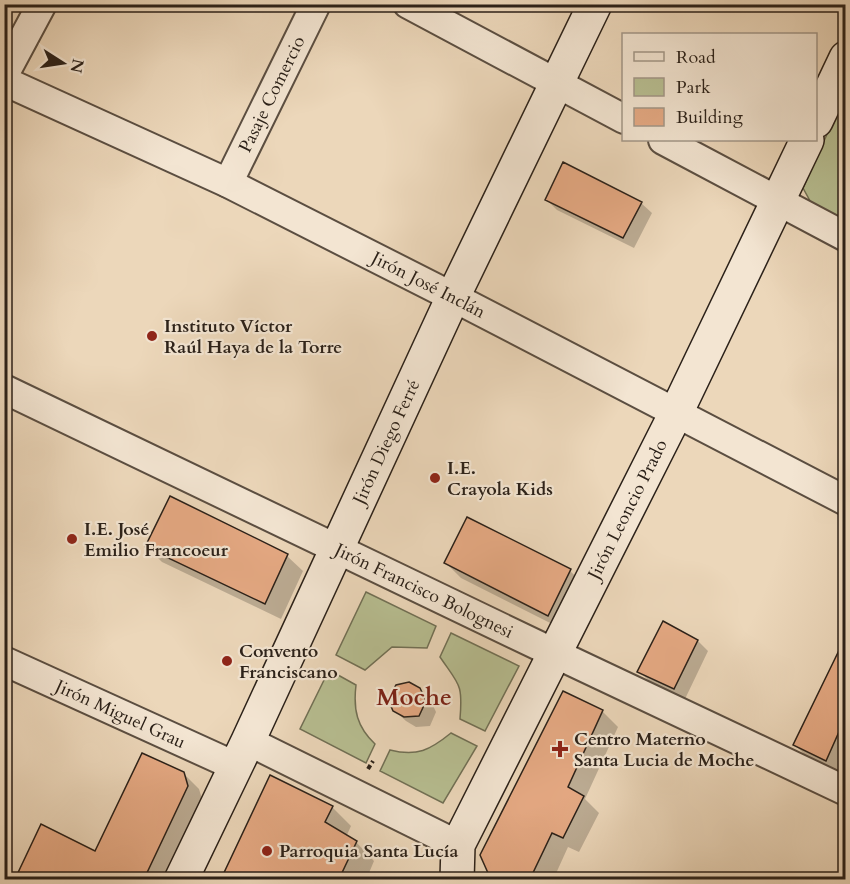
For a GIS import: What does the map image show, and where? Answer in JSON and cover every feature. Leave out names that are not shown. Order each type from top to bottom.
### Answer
[{"type":"street","points":[[4,75],[42,4]]},
{"type":"street","name":"Pasaje Comercio","points":[[228,183],[316,4]]},
{"type":"street","points":[[408,4],[622,118]]},
{"type":"street","name":"Jirón Diego Ferré","points":[[181,879],[242,753],[453,297],[595,4]]},
{"type":"street","points":[[817,120],[846,58]]},
{"type":"street","name":"Jirón José Inclán","points":[[4,81],[228,183],[846,501]]},
{"type":"street","points":[[665,141],[846,237]]},
{"type":"street","name":"Jirón Leoncio Prado","points":[[459,879],[458,845],[676,413],[807,141]]},
{"type":"street","name":"Jirón Francisco Bolognesi","points":[[4,389],[846,791]]},
{"type":"street","name":"Jirón Miguel Grau","points":[[4,661],[242,753],[458,845]]},
{"type":"green space","points":[[845,94],[845,227],[815,210],[803,188]]},
{"type":"green space","points":[[366,592],[436,626],[427,648],[392,647],[365,670],[336,655]]},
{"type":"green space","points":[[451,633],[519,666],[485,731],[460,719],[460,691],[440,657]]},
{"type":"green space","points":[[329,670],[356,685],[355,702],[358,718],[364,731],[375,744],[366,763],[300,729]]},
{"type":"green space","points":[[451,733],[477,746],[443,803],[380,771],[390,750],[416,752],[430,748]]},
{"type":"building","points":[[563,162],[642,202],[623,238],[545,200]]},
{"type":"building","name":"Convento Franciscano","points":[[170,496],[288,554],[265,604],[145,547]]},
{"type":"building","points":[[467,517],[571,569],[548,616],[444,563]]},
{"type":"building","points":[[663,621],[698,640],[674,689],[637,672]]},
{"type":"building","points":[[846,636],[846,716],[826,761],[793,745]]},
{"type":"building","points":[[409,682],[420,688],[426,701],[419,716],[404,717],[393,711],[388,699],[396,685]]},
{"type":"building","name":"Centro Materno Santa Lucia de Moche","points":[[563,691],[603,710],[568,787],[584,796],[563,838],[552,833],[530,879],[500,879],[488,873],[480,855]]},
{"type":"building","points":[[142,753],[184,772],[188,786],[144,879],[15,879],[41,824],[95,851]]},
{"type":"building","name":"Parroquia Santa Lucía","points":[[270,775],[333,806],[325,822],[357,841],[339,879],[221,879]]},
{"type":"place","name":"Instituto Víctor Raúl Haya de la Torre","points":[[152,336]]},
{"type":"place","name":"I.E. Crayola Kids","points":[[435,478]]},
{"type":"place","name":"I.E. José Emilio Francoeur","points":[[72,539]]},
{"type":"place","name":"Convento Franciscano","points":[[227,661]]},
{"type":"place","name":"Centro Materno Santa Lucia de Moche","points":[[560,749]]},
{"type":"place","name":"Parroquia Santa Lucía","points":[[267,851]]},
{"type":"district","name":"Moche","points":[[414,697]]}]
